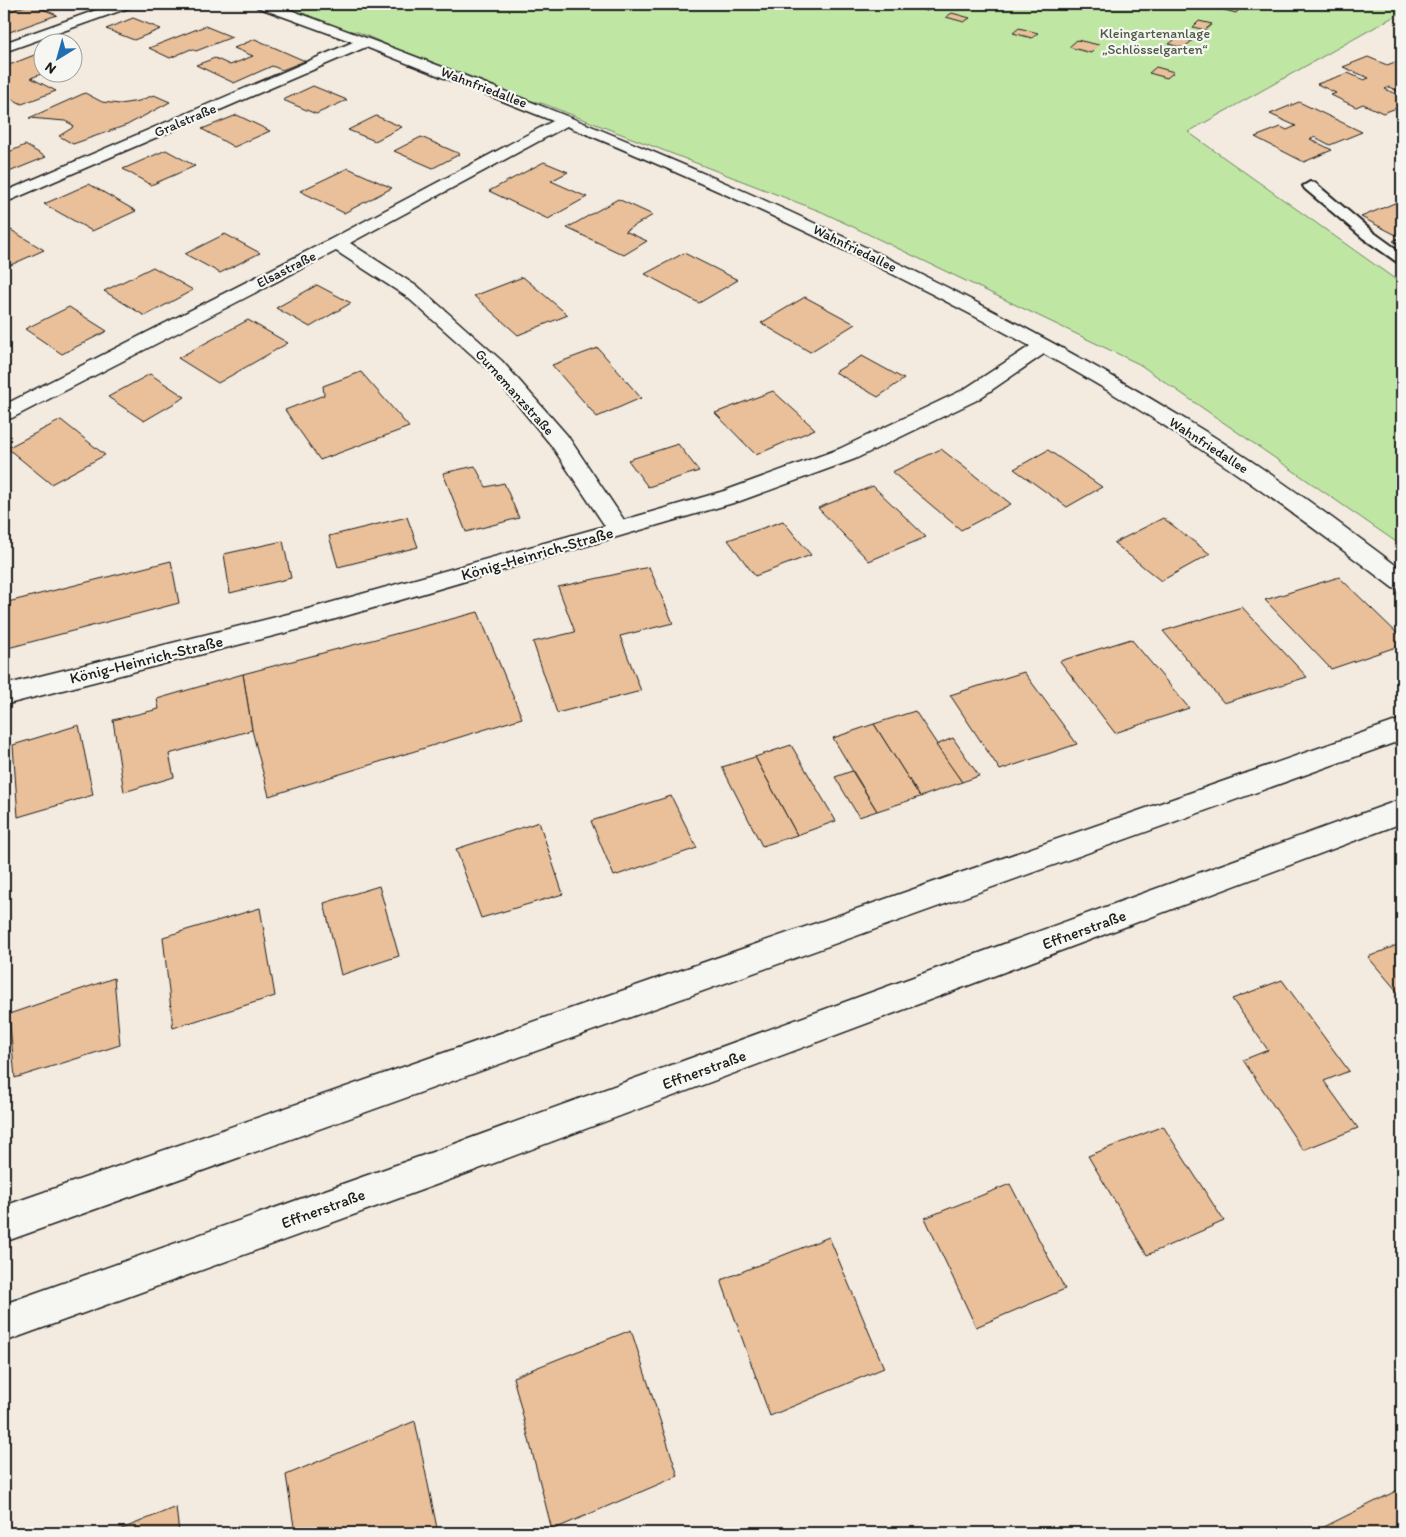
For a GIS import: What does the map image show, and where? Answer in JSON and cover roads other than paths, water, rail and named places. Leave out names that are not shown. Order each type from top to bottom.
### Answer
[{"type":"street","points":[[4,48],[126,4]]},
{"type":"street","name":"Wahnfriedallee","points":[[262,4],[366,42],[699,174],[823,232],[1002,321],[1188,430],[1317,517],[1402,582]]},
{"type":"street","name":"Gralstraße","points":[[4,198],[366,42]]},
{"type":"street","name":"Elsastraße","points":[[4,413],[337,243],[566,120]]},
{"type":"street","name":"Gurnemanzstraße","points":[[337,243],[414,293],[495,365],[559,440],[619,530]]},
{"type":"street","name":"König-Heinrich-Straße","points":[[4,695],[308,618],[732,496],[847,454],[970,395],[1045,345]]},
{"type":"street","points":[[4,1224],[439,1072],[1402,729]]},
{"type":"street","name":"Effnerstraße","points":[[4,1323],[442,1166],[1402,811]]},
{"type":"lane","points":[[1310,186],[1368,235],[1402,259]]},
{"type":"park label","name":"Kleingartenanlage „Schlösselgarten“","points":[[1155,42]]}]
